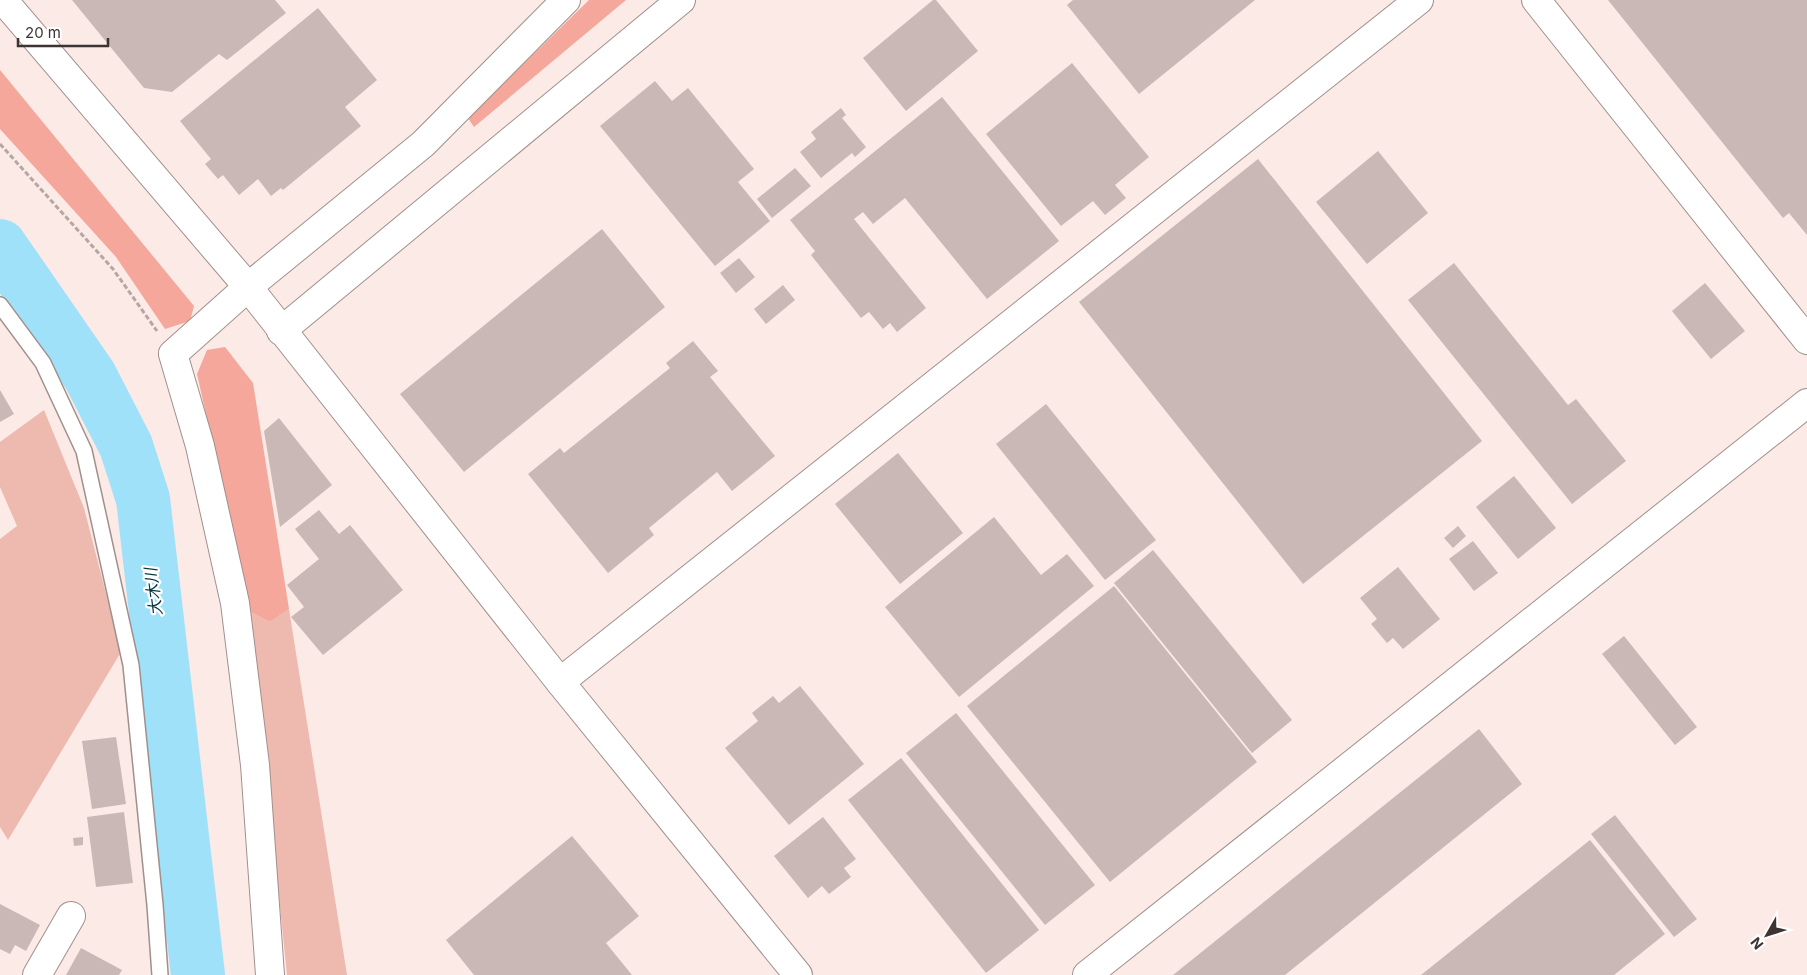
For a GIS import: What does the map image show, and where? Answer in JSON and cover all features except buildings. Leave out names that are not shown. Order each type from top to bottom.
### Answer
[{"type":"street","points":[[4,0],[248,287],[560,682],[798,975]]},
{"type":"street","points":[[270,975],[255,765],[235,603],[200,446],[173,354],[248,287],[422,144],[566,0]]},
{"type":"street","points":[[281,330],[681,0]]},
{"type":"street","points":[[560,682],[1419,0]]},
{"type":"street","points":[[1536,0],[1807,340]]},
{"type":"street","points":[[1087,975],[1807,402]]},
{"type":"street","points":[[37,975],[70,916]]},
{"type":"lane","points":[[0,305],[43,364],[84,451],[131,665],[160,975]]},
{"type":"path","points":[[0,144],[113,269],[173,354]]},
{"type":"shaded area","points":[[589,0],[626,0],[474,127],[468,118]]},
{"type":"shaded area","points":[[0,70],[194,306],[190,321],[165,329],[116,257],[0,129]]},
{"type":"shaded area","points":[[225,347],[253,383],[289,609],[270,622],[250,612],[197,374],[207,350]]},
{"type":"shaded area","points":[[44,410],[84,508],[121,652],[8,840],[0,827],[0,539],[17,526],[0,487],[0,442]]},
{"type":"shaded area","points":[[289,609],[347,975],[287,975],[250,612],[270,622]]},
{"type":"waterway","name":"大木川","points":[[0,246],[90,376],[126,446],[143,499],[198,975]]}]
